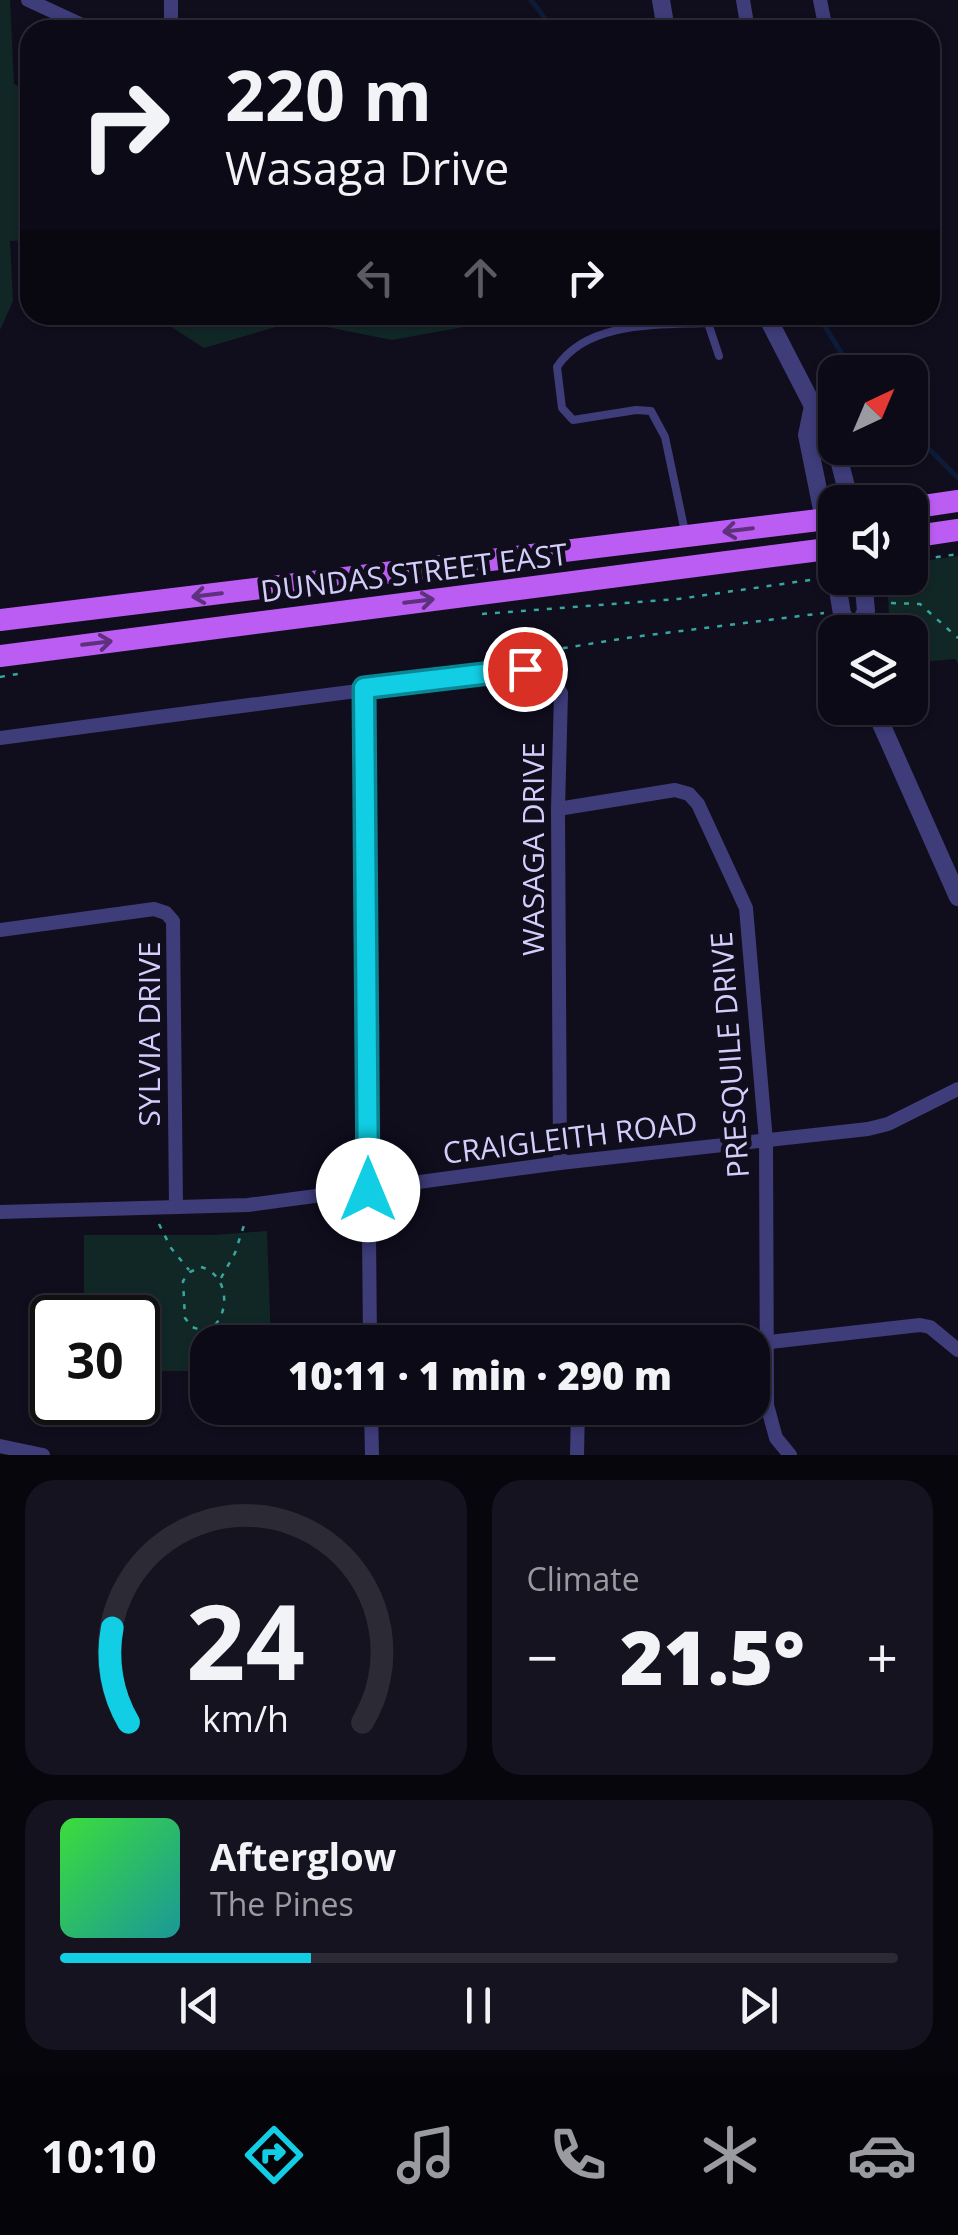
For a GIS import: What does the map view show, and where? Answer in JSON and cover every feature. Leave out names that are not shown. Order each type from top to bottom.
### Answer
[{"type":"main road","points":[[928,505],[958,501]]},
{"type":"main road","name":"DUNDAS STREET EAST","points":[[0,620],[818,520]]},
{"type":"main road","points":[[928,534],[958,530]]},
{"type":"main road","name":"DUNDAS STREET EAST","points":[[0,656],[818,550]]},
{"type":"street","points":[[28,0],[71,20]]},
{"type":"street","points":[[771,325],[818,412]]},
{"type":"street","points":[[814,406],[807,434],[821,485]]},
{"type":"street","points":[[0,738],[364,688],[525,669],[546,670]]},
{"type":"street","name":"WASAGA DRIVE","points":[[546,670],[560,693],[560,1163]]},
{"type":"street","points":[[364,688],[370,1325]]},
{"type":"street","points":[[882,725],[958,897]]},
{"type":"street","name":"PRESQUILE DRIVE","points":[[558,809],[675,790],[696,800],[745,902],[766,1141],[760,1325]]},
{"type":"street","name":"SYLVIA DRIVE","points":[[0,930],[154,909],[166,913],[173,921],[176,1205]]},
{"type":"street","name":"CRAIGLEITH ROAD","points":[[0,1212],[248,1204],[560,1163],[868,1130],[958,1090]]},
{"type":"street","points":[[770,1343],[920,1325],[930,1327],[958,1350]]},
{"type":"street","name":"PRESQUILE DRIVE","points":[[770,1417],[790,1455]]},
{"type":"street","points":[[371,1425],[372,1455]]},
{"type":"street","points":[[577,1455],[578,1425]]},
{"type":"street","points":[[0,1446],[44,1455]]},
{"type":"lane","points":[[660,325],[610,332],[571,350],[557,367],[562,408],[573,420],[636,410],[651,412],[666,436],[686,536]]},
{"type":"lane","points":[[709,325],[719,356]]},
{"type":"path","points":[[928,558],[958,554]]},
{"type":"path","points":[[481,614],[678,600],[818,579]]},
{"type":"path","points":[[890,603],[920,604],[958,638]]},
{"type":"path","points":[[546,670],[552,654],[564,648],[830,612]]},
{"type":"path","points":[[0,677],[28,673]]},
{"type":"path","points":[[220,1279],[235,1253],[245,1222]]},
{"type":"path","points":[[159,1224],[190,1272]]},
{"type":"path","points":[[201,1267],[214,1271],[220,1279],[224,1314],[218,1326],[206,1332],[192,1327],[185,1318],[183,1281],[190,1272],[201,1267]]},
{"type":"green space","points":[[0,0],[10,0],[14,84],[20,87],[20,240],[10,241],[13,301],[0,330]]},
{"type":"green space","points":[[168,325],[282,325],[204,348]]},
{"type":"green space","points":[[316,325],[469,326],[392,340]]},
{"type":"green space","points":[[958,556],[958,663],[955,659],[928,661],[928,615],[889,615],[888,595],[928,595],[928,560]]},
{"type":"green space","points":[[267,1231],[270,1325],[190,1325],[190,1371],[160,1371],[160,1295],[84,1295],[84,1235]]},
{"type":"waterway","points":[[531,0],[546,20]]},
{"type":"waterway","points":[[824,325],[843,355]]},
{"type":"waterway","points":[[928,448],[958,478]]},
{"type":"route","points":[[368,1190],[364,688],[525,669]]}]
